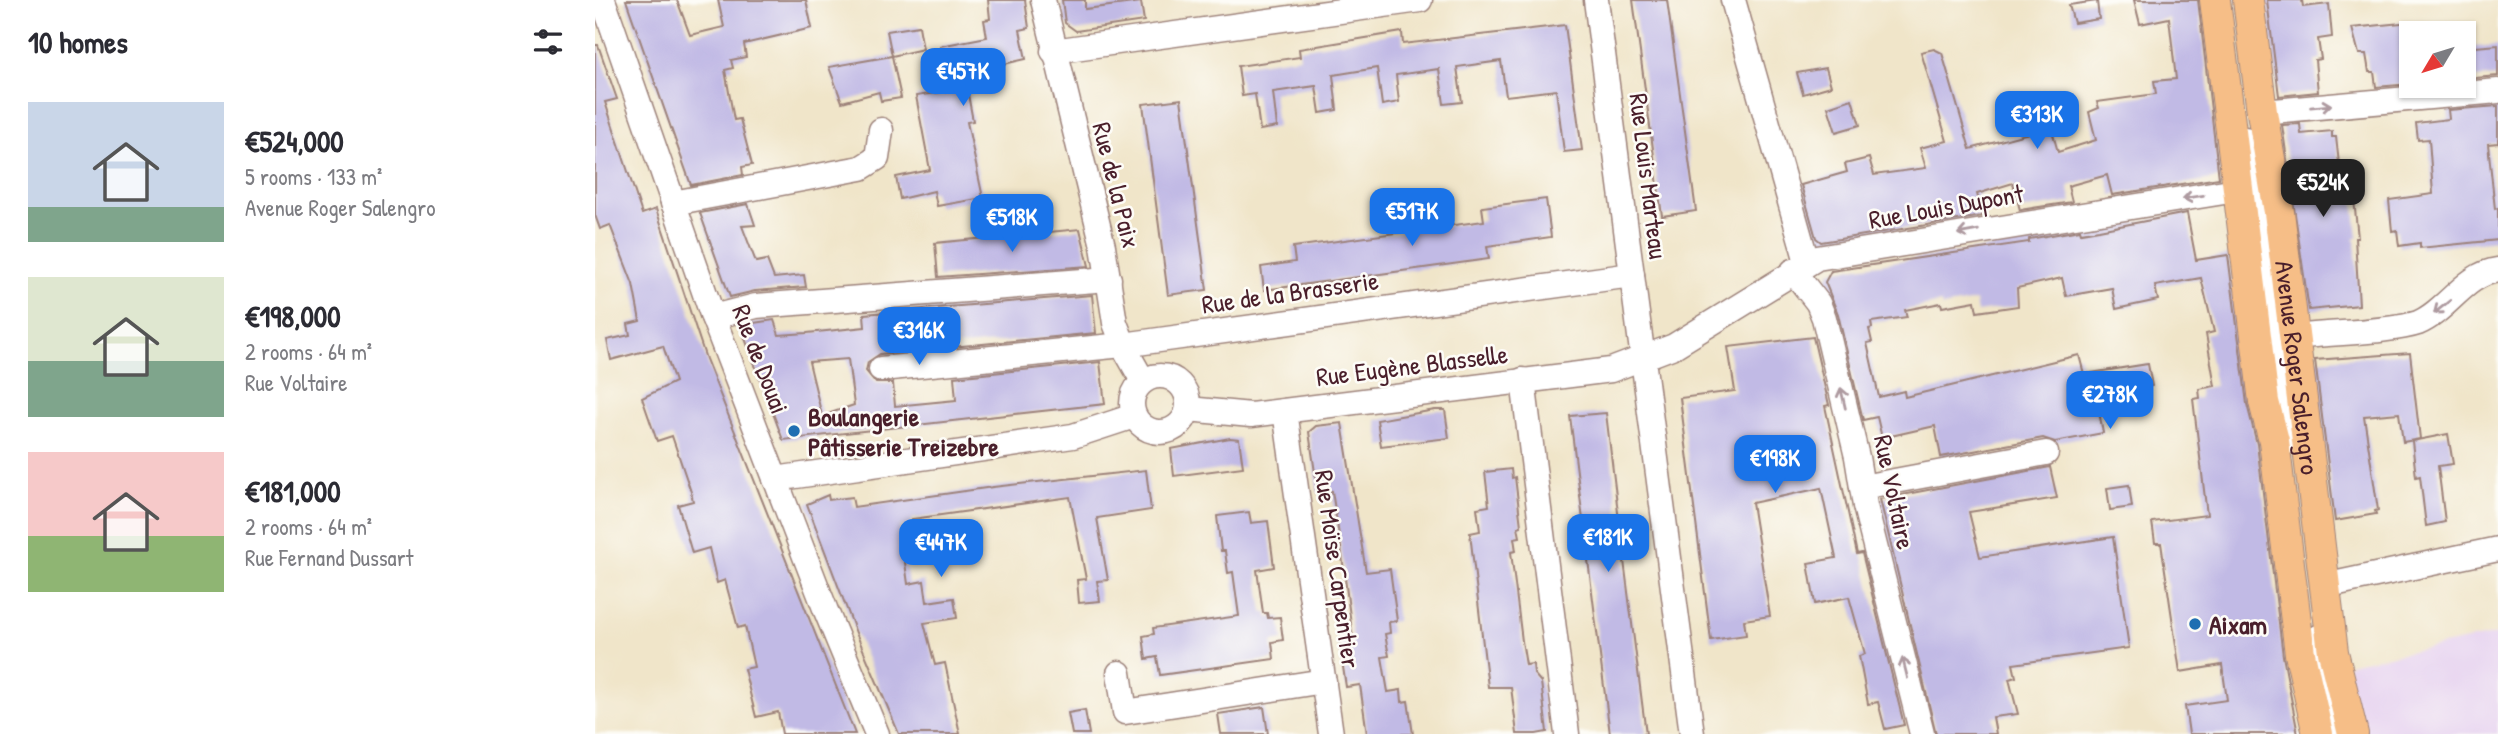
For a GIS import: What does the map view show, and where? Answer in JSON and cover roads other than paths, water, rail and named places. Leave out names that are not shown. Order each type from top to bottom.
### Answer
[{"type":"main road","name":"Avenue Roger Salengro","points":[[2215,0],[2259,199],[2277,345],[2324,586],[2334,659],[2353,734]]},
{"type":"main road","name":"Avenue Roger Salengro","points":[[2248,0],[2262,112],[2259,199],[2277,345],[2264,402],[2274,441],[2300,654],[2321,726]]},
{"type":"street","name":"Rue de Douai","points":[[603,0],[713,317],[877,734]]},
{"type":"street","name":"Rue de la Paix","points":[[1043,0],[1109,279],[1115,323],[1123,345],[1143,381]]},
{"type":"street","points":[[1053,51],[1420,0]]},
{"type":"street","name":"Rue Louis Marteau","points":[[1596,0],[1692,734]]},
{"type":"street","name":"Rue Voltaire","points":[[1733,0],[1800,267],[1824,318],[1922,734]]},
{"type":"street","points":[[2226,0],[2239,107],[2259,199]]},
{"type":"street","points":[[2236,0],[2259,199]]},
{"type":"street","points":[[2262,112],[2498,91]]},
{"type":"street","points":[[673,203],[861,168],[877,158],[881,131]]},
{"type":"street","name":"Rue Louis Dupont","points":[[1643,360],[1674,346],[1800,267],[1989,229],[2259,199]]},
{"type":"street","points":[[2277,345],[2420,322],[2475,279],[2498,271]]},
{"type":"street","name":"Rue de la Brasserie","points":[[881,369],[1123,345],[1632,275]]},
{"type":"street","points":[[713,317],[756,306],[1109,279]]},
{"type":"street","name":"Rue Eugène Blasselle","points":[[1188,409],[1240,415],[1285,411],[1611,370],[1643,360]]},
{"type":"street","points":[[1157,376],[1175,380],[1185,391],[1188,409],[1178,425],[1161,433],[1143,427],[1134,416],[1132,397],[1143,381],[1157,376]]},
{"type":"street","points":[[1523,380],[1567,734]]},
{"type":"street","name":"Rue Moïse Carpentier","points":[[1285,411],[1331,734]]},
{"type":"street","points":[[775,479],[1073,436],[1134,416]]},
{"type":"street","points":[[1862,487],[2046,453]]},
{"type":"street","points":[[2324,586],[2498,549]]},
{"type":"street","points":[[1119,673],[1125,712],[1324,681]]},
{"type":"place","name":"Boulangerie Pâtisserie Treizebre","points":[[794,431]]},
{"type":"place","name":"Aixam","points":[[2195,624]]}]
